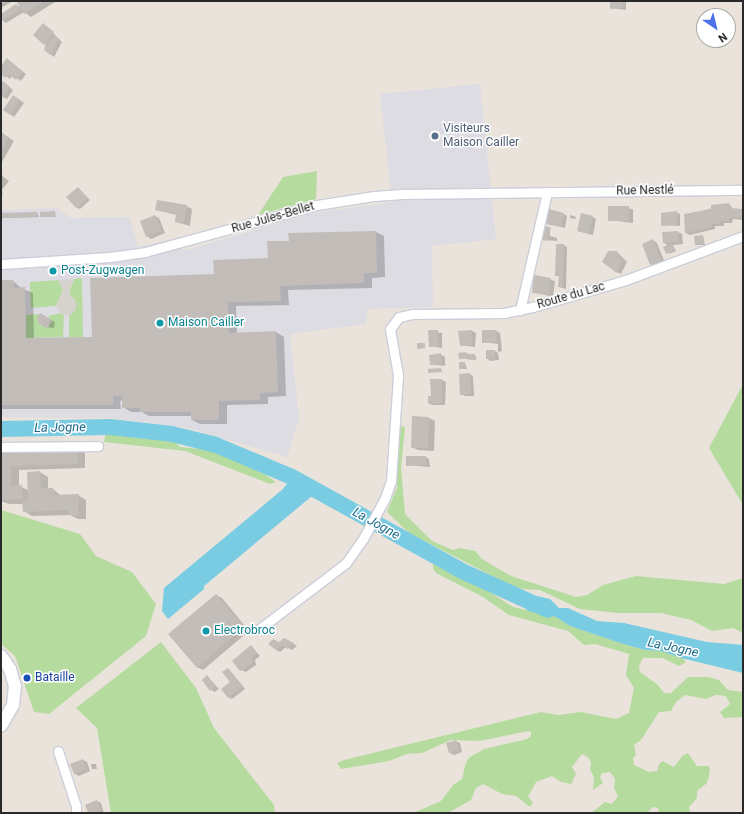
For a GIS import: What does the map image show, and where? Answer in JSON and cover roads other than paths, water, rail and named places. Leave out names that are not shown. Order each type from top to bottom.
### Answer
[{"type":"main road","points":[[1,656],[10,669],[15,686],[13,705],[1,726]]},
{"type":"street","name":"Rue Nestlé","points":[[547,192],[741,192]]},
{"type":"street","name":"Rue Jules-Bellet","points":[[1,264],[110,257],[145,252],[317,205],[352,199],[406,194],[547,192]]},
{"type":"street","points":[[520,310],[547,192]]},
{"type":"street","name":"Route du Lac","points":[[258,630],[346,563],[363,539],[382,503],[391,481],[398,374],[390,335],[393,322],[399,317],[412,314],[499,313],[520,310],[626,280],[743,236]]},
{"type":"street","points":[[1,447],[98,446]]},
{"type":"street","points":[[58,751],[76,806],[76,813]]},
{"type":"water","points":[[292,477],[318,491],[204,586],[204,589],[168,619],[162,611],[164,588],[283,489]]},
{"type":"water","points":[[537,596],[550,599],[559,608],[568,608],[597,621],[624,623],[707,642],[743,645],[743,673],[681,658],[661,651],[645,650],[620,643],[570,626],[556,617],[528,611],[525,608],[530,597]]},
{"type":"waterway","name":"La Jogne","points":[[1,429],[110,427],[172,434],[216,445],[292,477],[462,571],[548,610]]},
{"type":"place","name":"Visiteurs Maison Cailler","points":[[435,136]]},
{"type":"place","name":"Post-Zugwagen","points":[[53,271]]},
{"type":"place","name":"Maison Cailler","points":[[160,323]]},
{"type":"place","name":"Electrobroc","points":[[206,631]]},
{"type":"place","name":"Bataille","points":[[27,678]]}]
